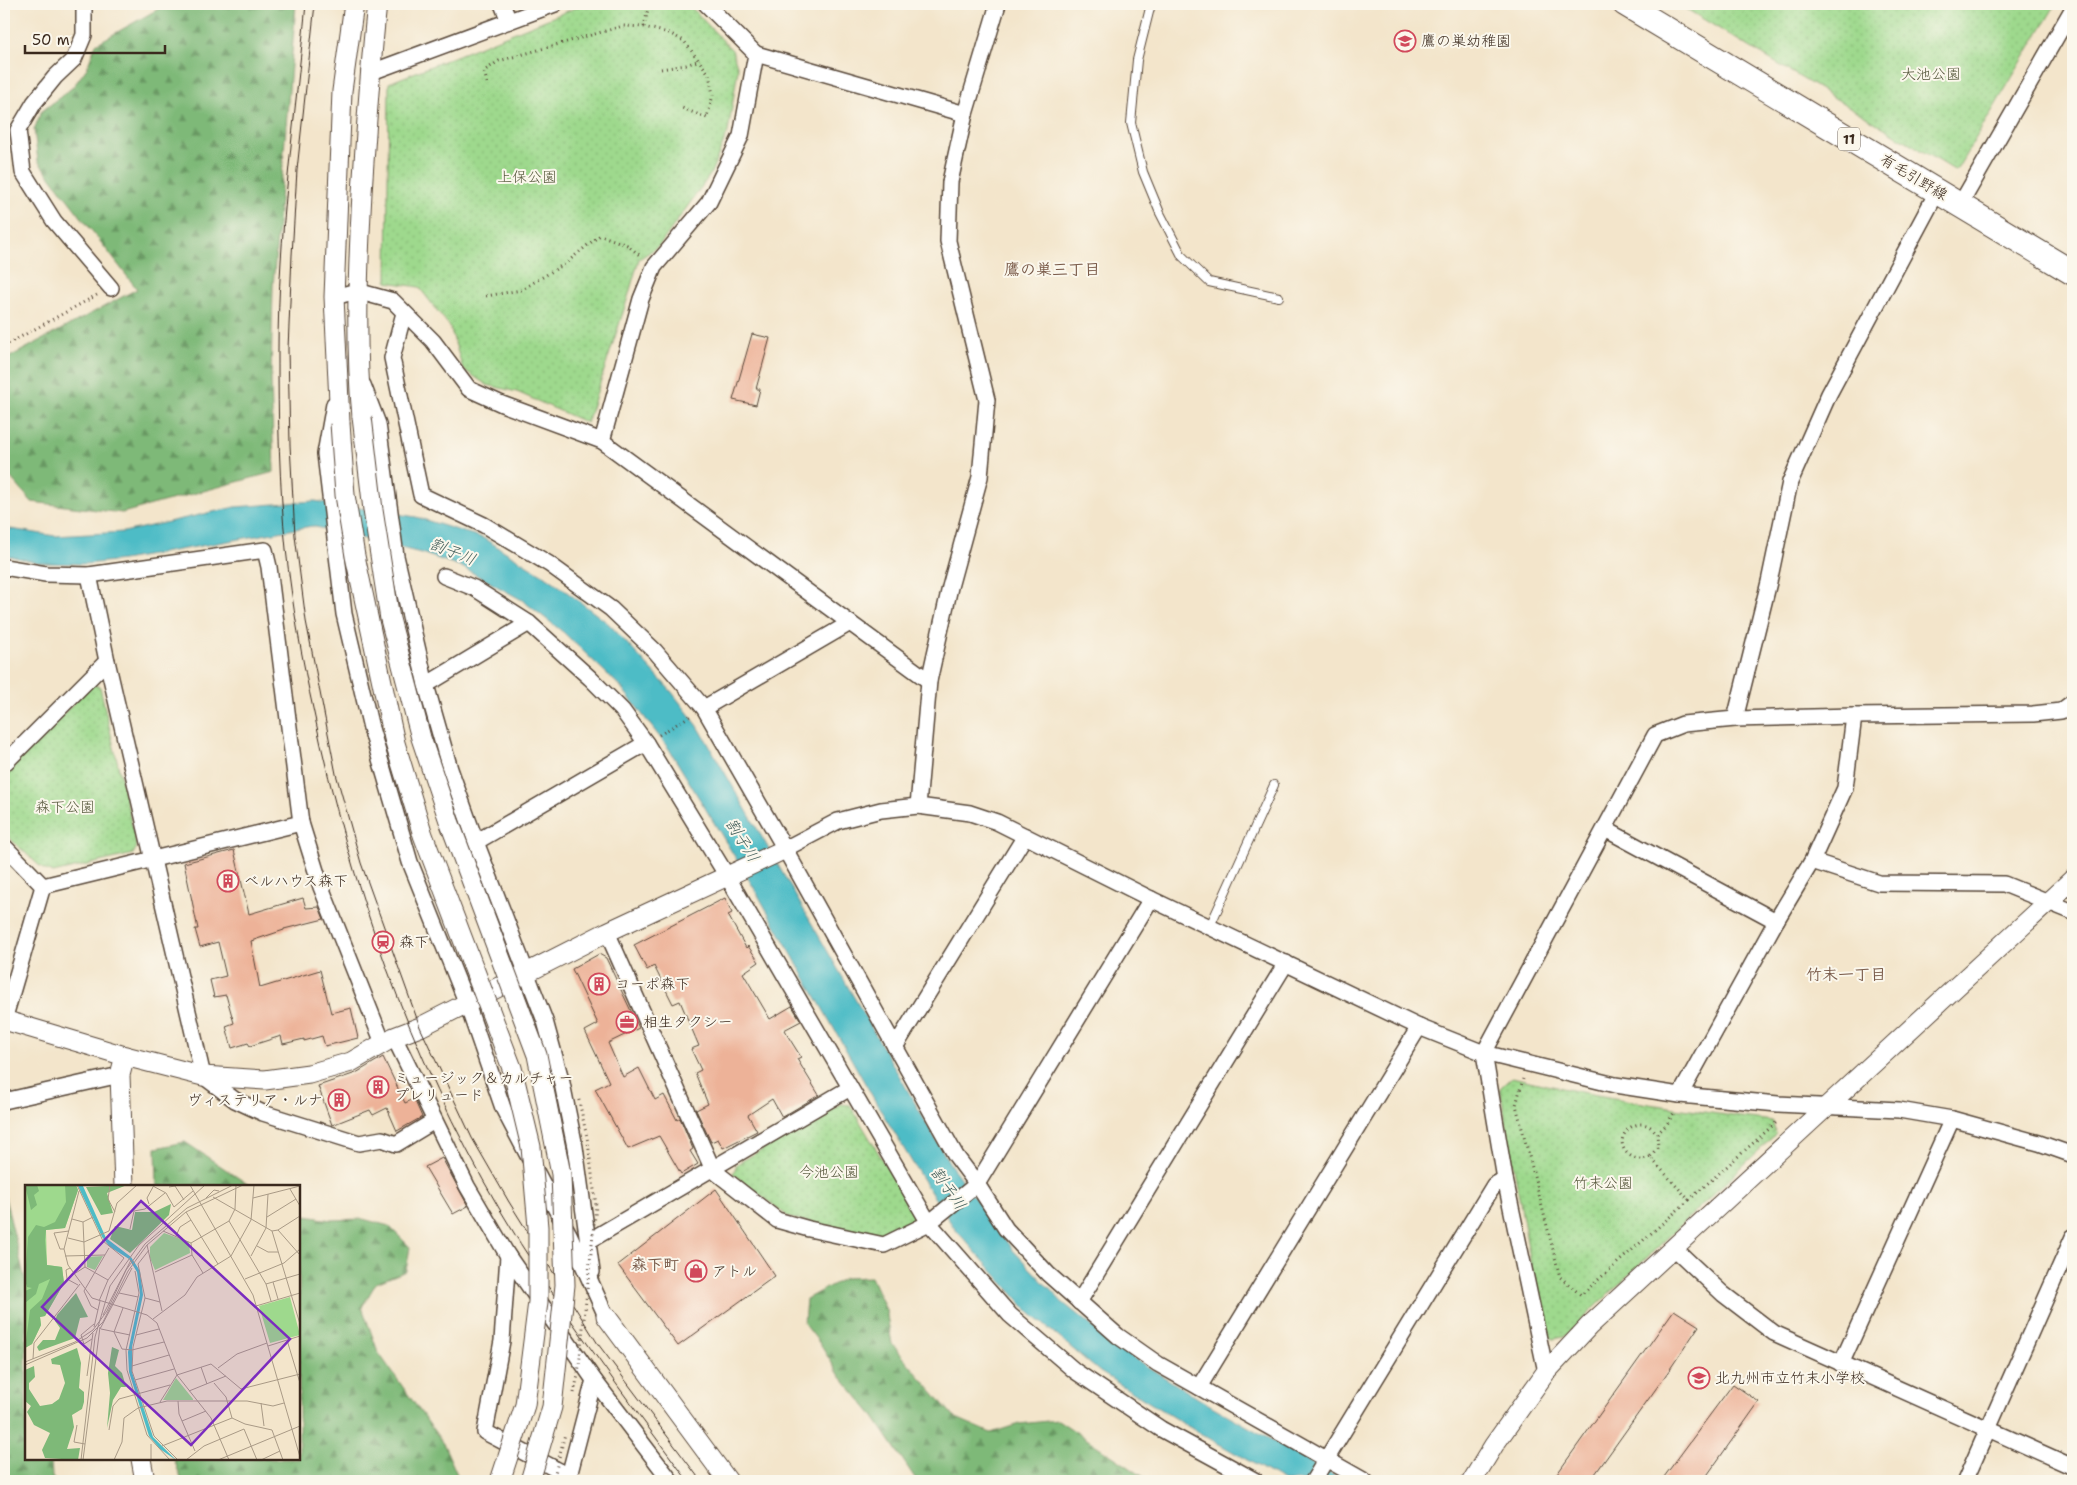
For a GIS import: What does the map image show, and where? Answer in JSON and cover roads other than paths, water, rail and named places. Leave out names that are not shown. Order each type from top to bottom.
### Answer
[{"type":"main road","name":"有毛引野線","points":[[1625,4],[2073,273]]},
{"type":"street","points":[[84,4],[84,35],[74,59],[55,77],[34,103],[18,130],[23,172],[54,221],[111,288]]},
{"type":"street","points":[[354,4],[342,91],[334,297],[337,385],[345,495],[368,623],[395,743],[423,835],[512,1068],[531,1147],[538,1227],[538,1302],[525,1405],[500,1481]]},
{"type":"street","points":[[377,4],[369,73],[357,291],[358,370],[373,510],[390,619],[421,738],[449,821],[538,1055],[561,1174],[564,1285],[552,1407],[530,1481]]},
{"type":"street","points":[[502,4],[509,21]]},
{"type":"street","points":[[369,73],[555,4]]},
{"type":"street","points":[[706,4],[756,54],[965,114]]},
{"type":"street","points":[[918,806],[929,681],[950,587],[980,477],[987,400],[948,241],[950,182],[965,114],[998,4]]},
{"type":"street","points":[[1960,205],[2068,29],[2073,8]]},
{"type":"street","points":[[602,441],[641,299],[654,267],[709,202],[741,136],[756,54]]},
{"type":"street","points":[[1735,719],[1790,482],[1829,394],[1937,192]]},
{"type":"street","points":[[334,297],[357,291],[393,301],[433,341],[470,389],[502,404],[602,441],[929,681]]},
{"type":"street","points":[[404,313],[392,358],[421,495],[484,525],[549,564],[611,609],[655,651],[700,710],[956,1156],[1006,1229],[1048,1274],[1118,1336],[1158,1364],[1325,1461],[1366,1481]]},
{"type":"street","points":[[358,370],[378,424],[386,496],[396,556],[426,685],[450,769],[476,842],[528,972],[545,1020],[562,1083],[574,1147],[592,1270],[606,1316]]},
{"type":"street","points":[[337,385],[325,454],[344,614],[371,728],[410,862],[467,1004],[503,1108],[570,1236],[606,1316],[728,1481]]},
{"type":"street","points":[[4,567],[46,574],[89,575],[265,550],[269,568],[302,823],[321,887],[388,1040],[434,1121],[467,1186],[508,1256],[594,1380],[671,1481]]},
{"type":"street","points":[[89,575],[202,1076],[234,1100],[263,1113],[359,1143],[382,1139],[396,1144],[434,1121]]},
{"type":"street","points":[[444,576],[474,588],[529,623],[590,678],[650,740],[731,873],[850,1088],[932,1220],[1010,1315],[1075,1371],[1161,1429],[1256,1481]]},
{"type":"street","points":[[426,685],[529,623]]},
{"type":"street","points":[[700,710],[850,623]]},
{"type":"street","points":[[4,764],[107,661]]},
{"type":"street","points":[[1546,1372],[1505,1179],[1484,1054],[1656,736],[1683,724],[1735,719],[2033,714],[2061,711],[2073,702]]},
{"type":"street","points":[[1680,1095],[1776,921],[1812,861],[1845,788],[1854,716]]},
{"type":"street","points":[[476,842],[650,740]]},
{"type":"street","points":[[42,886],[4,1020],[125,1056],[202,1076],[265,1080],[309,1074],[351,1062],[388,1040],[420,1027],[607,932],[782,850],[838,821],[881,810],[918,806],[970,813],[997,822],[1151,899],[1419,1027],[1484,1054],[1615,1085],[1680,1095],[1778,1104],[1899,1110],[1952,1119],[2039,1143],[2073,1155]]},
{"type":"street","points":[[42,886],[302,823]]},
{"type":"street","points":[[1605,828],[1776,921]]},
{"type":"street","points":[[895,1047],[1025,836]]},
{"type":"street","points":[[4,846],[42,886]]},
{"type":"street","points":[[1812,861],[1879,883],[2004,884],[2073,912]]},
{"type":"street","points":[[1472,1481],[1494,1445],[1546,1372],[1589,1326],[2073,879]]},
{"type":"street","points":[[607,932],[713,1170],[777,1220],[884,1246],[932,1220],[975,1186],[1151,899]]},
{"type":"street","points":[[1079,1302],[1286,963]]},
{"type":"street","points":[[1199,1387],[1419,1027]]},
{"type":"street","points":[[124,1185],[120,1075],[125,1056]]},
{"type":"street","points":[[4,1101],[120,1075]]},
{"type":"street","points":[[587,1242],[713,1170],[850,1088]]},
{"type":"street","points":[[1840,1364],[1952,1119]]},
{"type":"street","points":[[1314,1481],[1494,1185],[1505,1179]]},
{"type":"street","points":[[1965,1481],[2073,1237]]},
{"type":"street","points":[[1673,1247],[1722,1294],[1774,1333],[2073,1467]]},
{"type":"street","points":[[508,1256],[502,1341],[485,1432],[569,1476],[594,1380]]},
{"type":"street","points":[[141,1460],[145,1481]]},
{"type":"lane","points":[[1151,4],[1137,60],[1131,123],[1143,172],[1160,213],[1182,256],[1209,282],[1279,297]]},
{"type":"lane","points":[[1210,926],[1274,785]]},
{"type":"water","name":"割子川","points":[[315,501],[416,517],[483,538],[550,579],[609,624],[671,691],[698,726],[950,1164],[1012,1249],[1062,1302],[1124,1352],[1201,1400],[1344,1481],[1284,1481],[1184,1424],[1100,1372],[1029,1312],[955,1229],[926,1185],[878,1106],[754,888],[669,749],[621,687],[563,632],[522,600],[460,566],[421,553],[312,526],[123,560],[86,564],[40,563],[4,555],[4,528],[55,536],[124,532],[235,507]]},
{"type":"tram line","points":[[306,4],[281,264],[278,351],[279,450],[291,590],[305,672],[329,777],[365,905],[387,968],[411,1029],[467,1150],[520,1244],[543,1279],[638,1414],[688,1481]]},
{"type":"tram line","points":[[315,4],[297,170],[292,255],[288,349],[290,445],[295,536],[306,621],[336,774],[361,863],[420,1027],[472,1138],[509,1202],[598,1344],[701,1481]]},
{"type":"place","name":"鷹の巣幼稚園","points":[[1405,41]]},
{"type":"place","name":"ベルハウス森下","points":[[228,881]]},
{"type":"place","name":"森下","points":[[383,942]]},
{"type":"place","name":"コーポ森下","points":[[599,984]]},
{"type":"place","name":"相生タクシー","points":[[627,1022]]},
{"type":"place","name":"ミュージック＆カルチャー プレリュード","points":[[378,1087]]},
{"type":"place","name":"ヴィステリア・ルナ","points":[[339,1100]]},
{"type":"place","name":"アトル","points":[[696,1271]]},
{"type":"place","name":"北九州市立竹末小学校","points":[[1699,1378]]},
{"type":"district","name":"鷹の巣三丁目","points":[[1052,269]]},
{"type":"district","name":"竹末一丁目","points":[[1846,974]]},
{"type":"district","name":"森下町","points":[[655,1264]]},
{"type":"park label","name":"大池公園","points":[[1931,74]]},
{"type":"park label","name":"上保公園","points":[[527,177]]},
{"type":"park label","name":"森下公園","points":[[65,807]]},
{"type":"park label","name":"今池公園","points":[[829,1172]]},
{"type":"park label","name":"竹末公園","points":[[1603,1183]]}]
